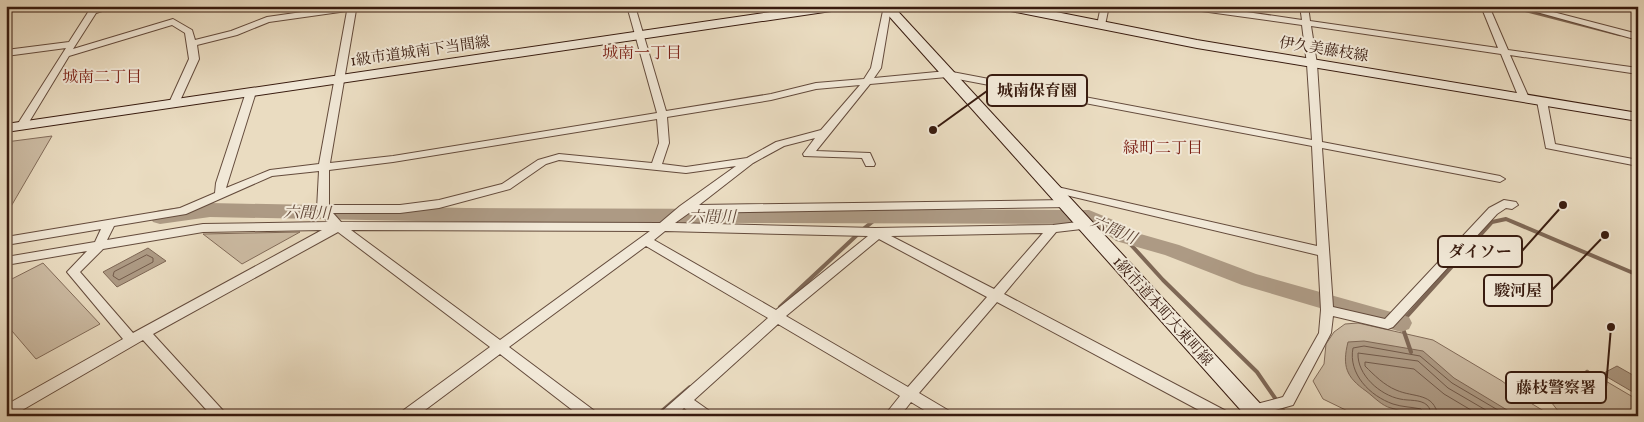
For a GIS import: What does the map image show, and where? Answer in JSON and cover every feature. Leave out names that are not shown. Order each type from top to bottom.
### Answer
[{"type":"street","points":[[22,125],[95,8],[113,6]]},
{"type":"street","points":[[192,43],[234,33],[267,20],[363,6]]},
{"type":"street","points":[[631,6],[662,114],[664,143],[656,166]]},
{"type":"street","name":"1級市道城南下当間線","points":[[6,128],[838,6]]},
{"type":"street","name":"伊久美藤枝線","points":[[1006,6],[1312,64],[1638,117]]},
{"type":"street","points":[[1101,25],[1105,6]]},
{"type":"street","points":[[1187,6],[1638,71]]},
{"type":"street","points":[[1256,413],[1288,401],[1326,333],[1318,144],[1312,64],[1304,6]]},
{"type":"street","points":[[1485,6],[1524,98]]},
{"type":"street","points":[[1519,6],[1638,37]]},
{"type":"street","points":[[351,7],[324,166],[323,209],[338,226],[591,416]]},
{"type":"street","points":[[870,164],[866,155],[808,154],[867,82],[876,68],[886,7]]},
{"type":"street","name":"1級市道本町大東町線","points":[[886,7],[1053,188],[1256,413]]},
{"type":"street","points":[[68,54],[173,22],[189,32],[194,59],[174,103]]},
{"type":"street","points":[[6,53],[74,44]]},
{"type":"street","points":[[6,241],[195,207],[220,194],[270,173],[393,159],[771,97],[816,86],[947,74],[1500,179]]},
{"type":"street","points":[[220,194],[221,183],[251,92]]},
{"type":"street","points":[[1542,101],[1550,146],[1638,163]]},
{"type":"street","points":[[406,416],[646,240],[749,161],[780,144],[825,132]]},
{"type":"street","points":[[323,209],[400,209],[439,204],[506,187],[542,162],[559,157],[686,170],[749,161]]},
{"type":"street","points":[[1053,188],[1324,252]]},
{"type":"street","points":[[684,209],[1067,204]]},
{"type":"street","points":[[1326,304],[1388,324],[1493,211],[1504,204],[1512,205]]},
{"type":"street","points":[[110,223],[100,244],[73,272],[132,340]]},
{"type":"street","points":[[8,261],[203,228],[338,226],[663,227],[877,233],[1053,229],[1086,225]]},
{"type":"street","points":[[6,412],[338,226]]},
{"type":"street","points":[[891,416],[1053,229]]},
{"type":"street","points":[[877,233],[996,295],[1214,414]]},
{"type":"street","points":[[666,416],[777,317],[877,233]]},
{"type":"street","points":[[646,240],[946,416]]},
{"type":"street","points":[[144,333],[221,416]]},
{"type":"street","points":[[684,400],[706,416]]},
{"type":"shaded area","points":[[52,136],[6,215],[6,142]]},
{"type":"shaded area","points":[[300,232],[242,264],[203,234]]},
{"type":"shaded area","points":[[43,263],[100,324],[36,359],[6,324],[6,282]]},
{"type":"shaded area","points":[[1358,323],[1433,340],[1502,381],[1529,402],[1552,416],[1358,416],[1323,399],[1313,381],[1324,364],[1326,344],[1334,332],[1345,324]]},
{"type":"shaded area","points":[[1587,370],[1638,400],[1638,416],[1562,416],[1548,398]]},
{"type":"water","points":[[148,248],[166,261],[117,287],[103,272]]},
{"type":"water","points":[[1364,341],[1423,351],[1454,378],[1517,416],[1422,415],[1388,407],[1359,386],[1347,370],[1345,358],[1348,342]]},
{"type":"water","points":[[1617,366],[1638,378],[1638,395],[1602,374]]},
{"type":"waterway","points":[[1507,6],[1620,35]]},
{"type":"waterway","name":"六間川","points":[[160,217],[210,210],[466,215],[992,215],[1089,217],[1111,227],[1123,236],[1172,250],[1250,280],[1401,323]]},
{"type":"waterway","points":[[862,230],[881,215]]},
{"type":"waterway","points":[[1411,352],[1401,323],[1492,222],[1506,219],[1638,275]]},
{"type":"waterway","points":[[780,307],[858,234]]},
{"type":"waterway","points":[[1123,236],[1163,280],[1257,372],[1277,401]]},
{"type":"waterway","points":[[656,416],[690,387]]},
{"type":"waterway","points":[[1280,406],[1287,416]]},
{"type":"place","name":"城南保育園","points":[[933,130]]},
{"type":"place","name":"ダイソー","points":[[1563,205]]},
{"type":"place","name":"駿河屋","points":[[1605,235]]},
{"type":"place","name":"藤枝警察署","points":[[1611,327]]},
{"type":"district","name":"城南一丁目","points":[[642,52]]},
{"type":"district","name":"城南二丁目","points":[[102,76]]},
{"type":"district","name":"緑町二丁目","points":[[1163,147]]}]
